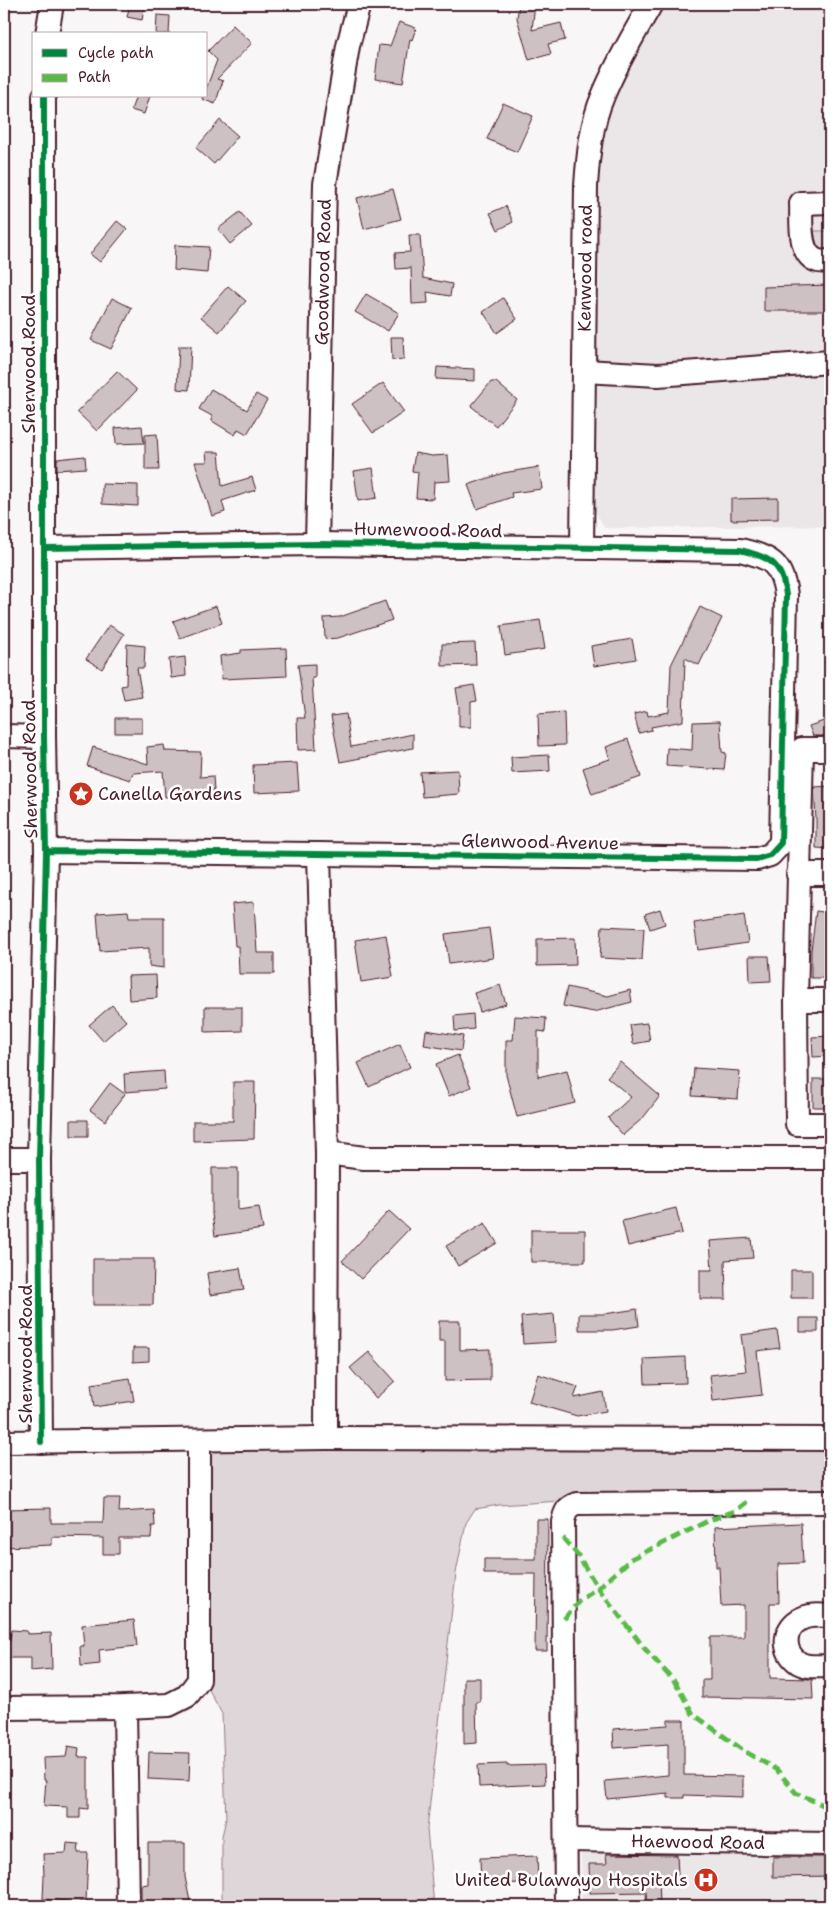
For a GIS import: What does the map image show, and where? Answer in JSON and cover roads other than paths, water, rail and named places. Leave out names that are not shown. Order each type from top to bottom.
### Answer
[{"type":"street","points":[[47,32],[52,4]]},
{"type":"street","name":"Goodwood Road","points":[[317,544],[322,240],[325,184],[347,54],[359,4]]},
{"type":"street","name":"Kenwood road","points":[[582,547],[586,186],[589,147],[602,97],[651,4]]},
{"type":"street","name":"Sherwood Road","points":[[41,1442],[39,1159],[46,851],[44,737],[44,98]]},
{"type":"street","points":[[830,202],[801,202],[803,242],[806,252],[816,260],[830,261]]},
{"type":"street","points":[[584,371],[658,375],[830,362]]},
{"type":"street","name":"Humewood Road","points":[[44,548],[317,544],[740,550],[761,555],[771,561],[780,571],[786,595]]},
{"type":"street","name":"Glenwood Avenue","points":[[46,851],[757,859],[770,855],[780,842],[786,595]]},
{"type":"street","points":[[4,736],[44,737]]},
{"type":"street","points":[[830,748],[802,749],[796,1000],[797,1124],[830,1124]]},
{"type":"street","points":[[319,854],[327,1153],[326,1438]]},
{"type":"street","points":[[798,874],[830,874]]},
{"type":"street","points":[[796,1000],[830,1000]]},
{"type":"street","points":[[327,1153],[364,1158],[830,1158]]},
{"type":"street","points":[[4,1159],[39,1159]]},
{"type":"street","points":[[4,1442],[326,1438],[830,1439]]},
{"type":"street","points":[[4,1708],[169,1705],[187,1696],[199,1680],[199,1441]]},
{"type":"street","points":[[566,1906],[563,1530],[565,1513],[570,1506],[578,1504],[830,1502]]},
{"type":"street","points":[[830,1616],[810,1616],[800,1619],[790,1627],[786,1638],[786,1647],[799,1663],[808,1666],[830,1666]]},
{"type":"street","points":[[125,1707],[128,1906]]},
{"type":"street","name":"Haewood Road","points":[[566,1840],[830,1844]]},
{"type":"place","name":"Canella Gardens","points":[[81,794]]},
{"type":"place","name":"United Bulawayo Hospitals","points":[[706,1880]]}]
